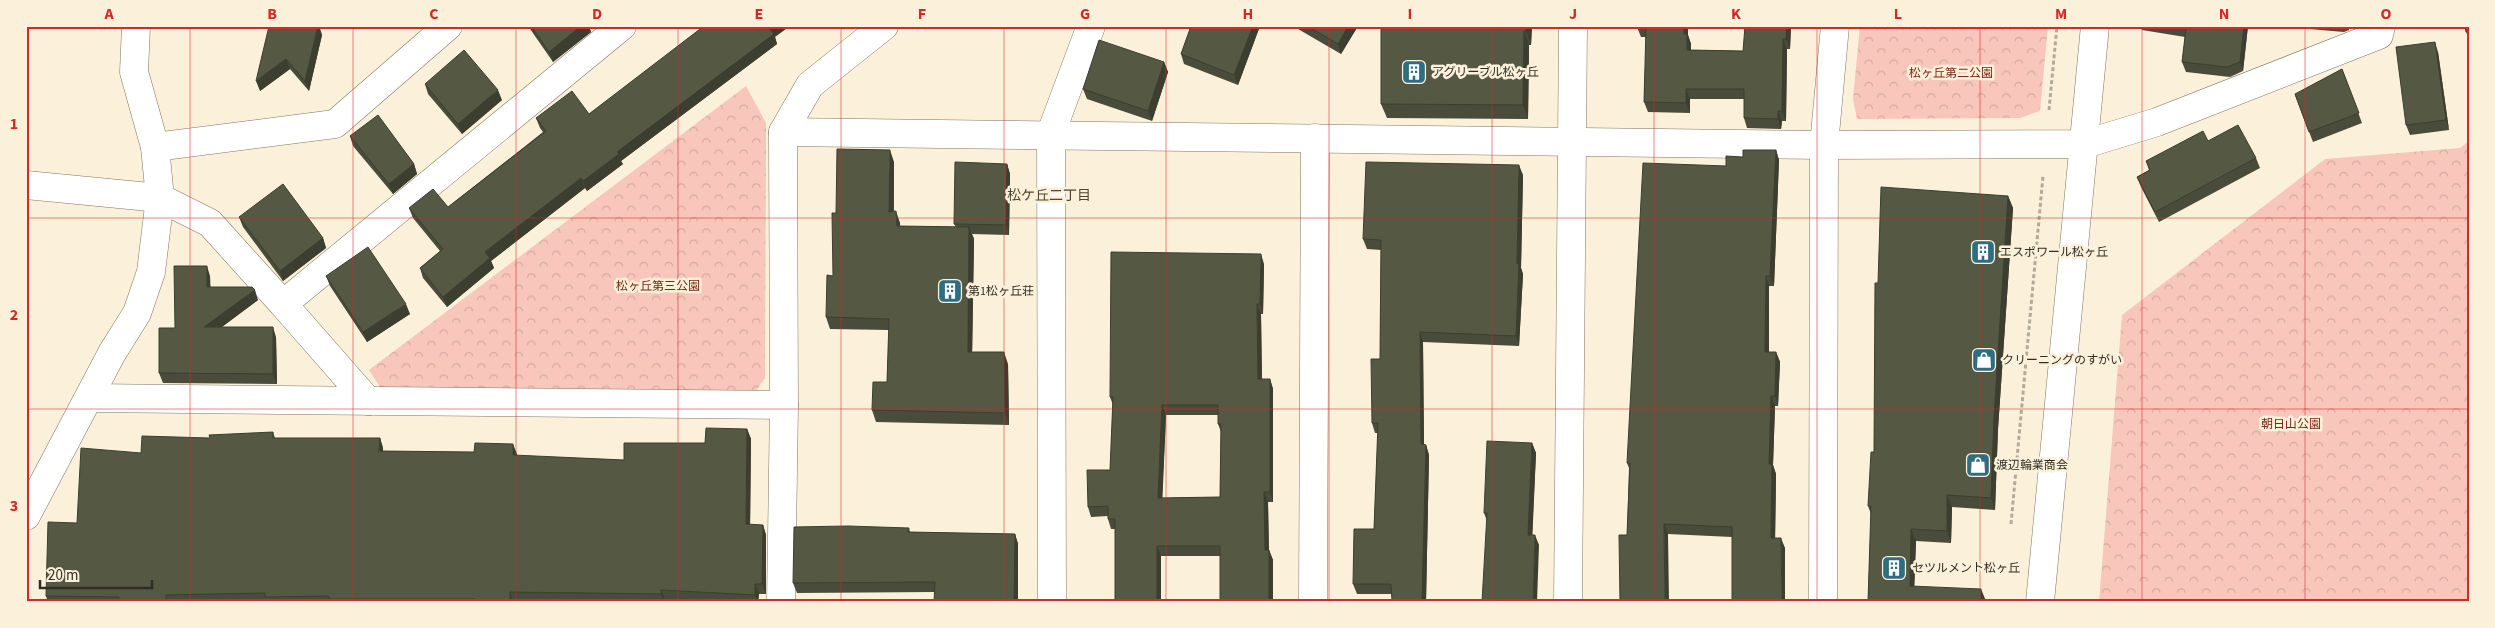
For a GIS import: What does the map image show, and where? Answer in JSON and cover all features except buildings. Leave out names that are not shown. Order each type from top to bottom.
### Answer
[{"type":"street","points":[[26,516],[112,353],[137,313],[151,272],[160,198],[155,147],[134,72],[136,26]]},
{"type":"street","points":[[155,147],[335,124],[448,26]]},
{"type":"street","points":[[283,304],[622,26]]},
{"type":"street","points":[[781,602],[784,405],[783,132],[810,85],[884,26]]},
{"type":"street","points":[[1052,602],[1051,133],[1091,26]]},
{"type":"street","points":[[1568,602],[1573,26]]},
{"type":"street","points":[[1823,602],[1824,145],[1835,26]]},
{"type":"street","points":[[2040,602],[2095,26]]},
{"type":"street","points":[[783,132],[1051,133],[1824,145],[2085,144],[2157,122],[2380,35],[2381,26]]},
{"type":"street","points":[[1313,602],[1315,138]]},
{"type":"street","points":[[26,184],[160,198],[210,223],[368,400]]},
{"type":"street","points":[[89,398],[784,405]]},
{"type":"path","points":[[2010,532],[2057,26]]},
{"type":"green space","name":"松ヶ丘第二公園","points":[[1860,26],[2048,26],[2040,111],[2020,118],[1857,119],[1853,99]]},
{"type":"green space","name":"松ヶ丘第三公園","points":[[746,86],[766,123],[765,378],[754,394],[384,393],[369,370]]},
{"type":"green space","name":"朝日山公園","points":[[2469,141],[2469,602],[2099,602],[2122,315],[2325,159],[2460,148]]},
{"type":"place","name":"アグリーブル松ヶ丘","points":[[1414,72]]},
{"type":"place","name":"エスポワール松ヶ丘","points":[[1983,252]]},
{"type":"place","name":"第1松ヶ丘荘","points":[[950,291]]},
{"type":"place","name":"クリーニングのすがい","points":[[1984,360]]},
{"type":"place","name":"渡辺輪業商会","points":[[1978,465]]},
{"type":"place","name":"セツルメント松ヶ丘","points":[[1894,568]]},
{"type":"district","name":"松ケ丘二丁目","points":[[1049,196]]}]
